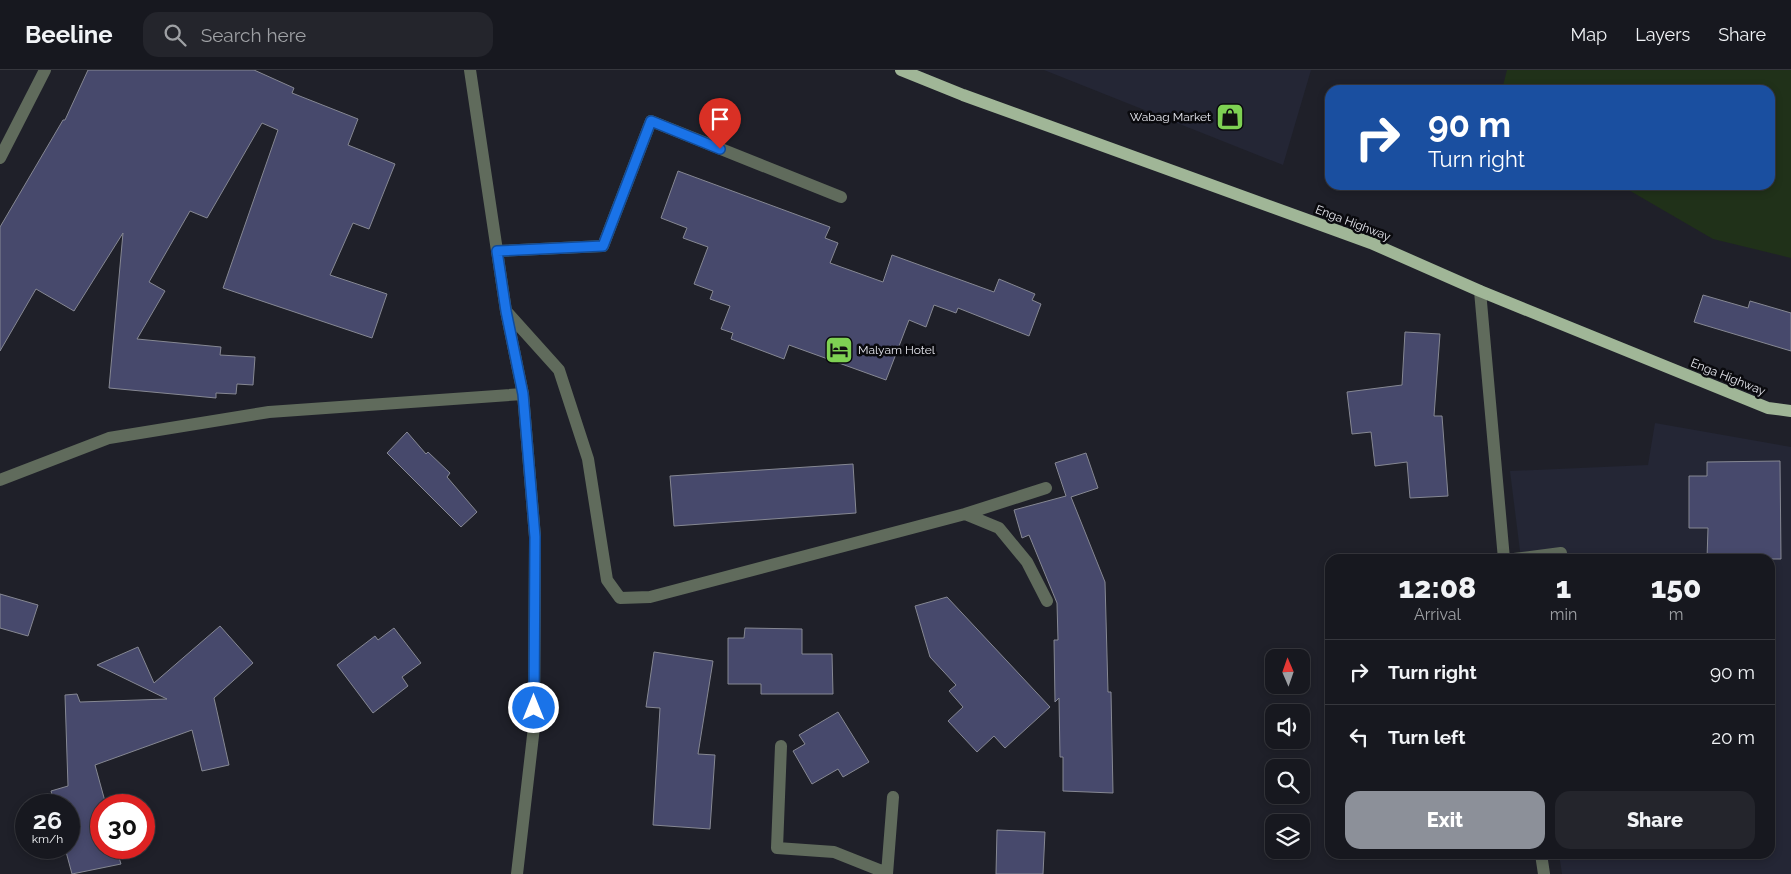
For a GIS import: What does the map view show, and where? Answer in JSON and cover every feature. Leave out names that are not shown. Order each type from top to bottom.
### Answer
[{"type":"main road","name":"Enga Highway","points":[[901,70],[963,95],[1371,243],[1480,291],[1768,408],[1791,411]]},
{"type":"street","points":[[0,158],[45,70]]},
{"type":"street","points":[[470,70],[506,311],[523,394],[535,537],[534,727],[517,874]]},
{"type":"street","points":[[497,251],[603,246],[651,121],[841,197]]},
{"type":"street","points":[[1480,291],[1504,554]]},
{"type":"street","points":[[506,311],[559,370],[588,459],[607,580],[620,598],[650,597],[966,514],[1046,488]]},
{"type":"street","points":[[0,480],[108,438],[269,412],[523,394]]},
{"type":"street","points":[[966,514],[999,528],[1027,562],[1047,601]]},
{"type":"street","points":[[1553,554],[1561,553]]},
{"type":"street","points":[[781,746],[777,848],[834,852],[887,874],[893,797]]},
{"type":"street","points":[[1542,859],[1544,874]]},
{"type":"shaded area","name":"Wabag Market","points":[[1044,70],[1311,70],[1283,165]]},
{"type":"shaded area","points":[[1655,423],[1791,447],[1791,874],[1562,874],[1560,859],[1775,859],[1775,554],[1520,554],[1510,471],[1648,465]]},
{"type":"green space","points":[[1507,70],[1791,70],[1791,258],[1713,239],[1629,190],[1775,190],[1775,85],[1503,85]]},
{"type":"building","points":[[88,70],[254,70],[294,88],[292,93],[358,119],[348,145],[395,164],[369,229],[353,223],[330,275],[387,294],[372,338],[223,288],[278,130],[262,123],[207,218],[190,211],[149,282],[165,291],[137,339],[221,347],[220,355],[255,357],[253,385],[237,384],[236,394],[216,393],[216,398],[109,388],[123,233],[74,311],[36,289],[0,351],[0,227],[63,120],[65,120]]},
{"type":"building","points":[[678,171],[830,227],[825,238],[838,243],[830,263],[883,282],[892,255],[994,292],[999,279],[1035,294],[1032,300],[1041,304],[1029,336],[958,308],[956,313],[934,305],[926,327],[909,320],[886,380],[789,345],[784,359],[731,339],[733,333],[721,329],[730,306],[710,299],[713,291],[694,284],[708,247],[683,238],[687,228],[661,218]]},
{"type":"building","points":[[1703,295],[1748,308],[1750,301],[1791,313],[1791,351],[1694,322]]},
{"type":"building","points":[[1405,332],[1440,334],[1434,416],[1442,416],[1448,496],[1410,498],[1407,462],[1375,466],[1371,432],[1352,434],[1347,392],[1402,385]]},
{"type":"building","points":[[407,432],[426,454],[428,452],[450,473],[447,477],[477,512],[461,527],[387,453]]},
{"type":"building","points":[[1086,453],[1098,488],[1071,497],[1105,582],[1108,692],[1111,692],[1113,793],[1063,791],[1063,757],[1060,757],[1059,698],[1055,702],[1054,640],[1058,640],[1057,603],[1029,535],[1022,538],[1014,510],[1066,496],[1055,463]]},
{"type":"building","points":[[1780,461],[1781,559],[1775,559],[1775,554],[1707,554],[1708,528],[1689,528],[1689,476],[1707,476],[1707,462]]},
{"type":"building","points":[[853,464],[856,513],[674,526],[670,476]]},
{"type":"building","points":[[0,594],[38,605],[28,636],[0,628]]},
{"type":"building","points":[[947,597],[1050,707],[1005,748],[994,736],[977,752],[948,721],[963,707],[949,691],[956,685],[930,657],[915,606]]},
{"type":"building","points":[[220,626],[253,663],[214,698],[229,765],[202,771],[192,730],[95,765],[103,794],[90,794],[90,859],[119,859],[121,864],[72,874],[68,859],[80,859],[80,794],[52,794],[51,791],[68,786],[65,695],[77,694],[80,702],[167,699],[97,665],[138,647],[154,683]]},
{"type":"building","points":[[394,628],[421,663],[402,677],[408,686],[373,713],[337,665],[375,636],[378,640]]},
{"type":"building","points":[[745,628],[802,629],[802,654],[832,654],[833,694],[761,694],[761,684],[728,684],[728,638],[744,638]]},
{"type":"building","points":[[654,652],[713,661],[698,754],[715,755],[710,829],[653,825],[660,708],[646,707]]},
{"type":"building","points":[[838,712],[869,762],[843,777],[838,769],[812,784],[793,751],[805,744],[799,735]]},
{"type":"building","points":[[997,830],[1045,832],[1043,874],[996,874]]},
{"type":"place","name":"Wabag Market","points":[[1230,117]]},
{"type":"place","name":"Malyam Hotel","points":[[839,350]]},
{"type":"route","points":[[534,708],[535,537],[523,394],[506,311],[497,251],[603,246],[651,121],[720,149]]}]
